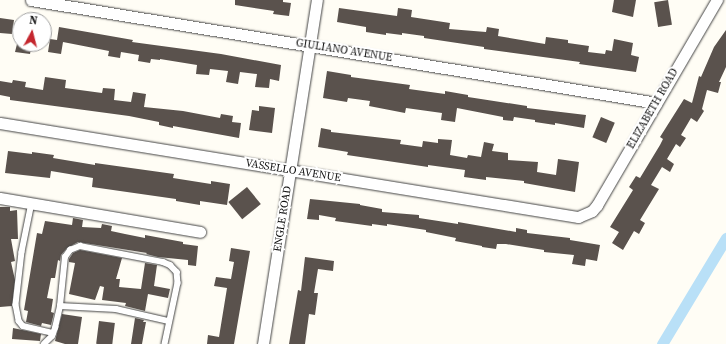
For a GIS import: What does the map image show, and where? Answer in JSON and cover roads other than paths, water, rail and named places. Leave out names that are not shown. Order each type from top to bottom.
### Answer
[{"type":"street","name":"GIULIANO AVENUE","points":[[31,0],[657,103]]},
{"type":"street","name":"ENGLE ROAD","points":[[263,344],[317,0]]},
{"type":"street","name":"ELIZABETH ROAD","points":[[585,215],[597,205],[717,0]]},
{"type":"street","name":"VASSELLO AVENUE","points":[[0,123],[578,217],[585,215]]},
{"type":"street","points":[[0,198],[200,232]]},
{"type":"lane","points":[[32,203],[22,252],[16,304],[19,322],[23,326],[53,333]]},
{"type":"lane","points":[[44,344],[53,333],[60,306],[65,257],[70,250],[80,246],[170,265],[177,272],[178,277],[165,344]]},
{"type":"lane","points":[[60,306],[116,309],[170,321]]},
{"type":"waterway","points":[[662,344],[726,238]]}]
